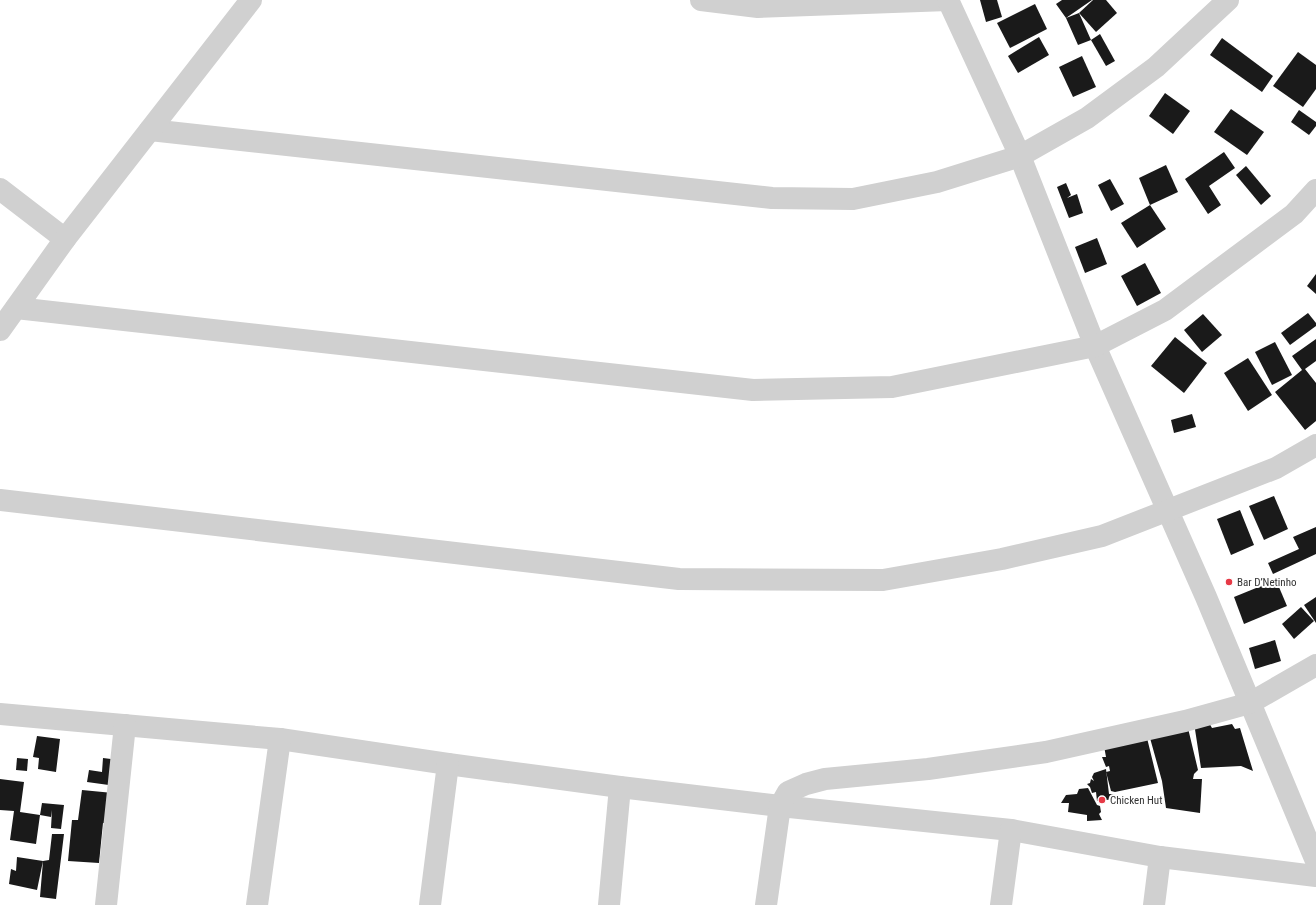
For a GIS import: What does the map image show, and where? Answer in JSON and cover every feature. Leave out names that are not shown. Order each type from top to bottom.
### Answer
[{"type":"street","points":[[0,330],[65,239],[251,0]]},
{"type":"street","points":[[701,0],[758,7],[948,0],[1020,156],[1095,346],[1168,509],[1316,861]]},
{"type":"street","points":[[150,130],[772,198],[853,199],[937,182],[1020,156],[1087,118],[1156,67],[1228,0]]},
{"type":"street","points":[[0,189],[65,239]]},
{"type":"street","points":[[16,308],[753,390],[892,387],[1095,346],[1165,310],[1294,214],[1316,190]]},
{"type":"street","points":[[0,500],[686,579],[883,580],[1002,559],[1102,536],[1276,468],[1316,445]]},
{"type":"street","points":[[766,905],[780,806],[788,792],[806,784],[825,779],[928,769],[1046,752],[1185,721],[1250,703],[1316,665]]},
{"type":"street","points":[[0,714],[280,739],[448,764],[620,787],[780,806],[1010,830],[1160,857],[1316,876]]},
{"type":"street","points":[[106,905],[125,725]]},
{"type":"street","points":[[257,905],[280,739]]},
{"type":"street","points":[[430,905],[448,764]]},
{"type":"street","points":[[609,905],[620,787]]},
{"type":"street","points":[[1001,905],[1010,830]]},
{"type":"street","points":[[1154,905],[1160,857]]},
{"type":"building","points":[[980,0],[997,0],[1002,17],[986,22]]},
{"type":"building","points":[[1062,0],[1092,0],[1066,18],[1056,4]]},
{"type":"building","points":[[1093,0],[1106,0],[1117,13],[1096,32],[1079,13]]},
{"type":"building","points":[[1035,4],[1047,29],[1010,48],[997,23]]},
{"type":"building","points":[[1079,13],[1091,40],[1078,45],[1066,18]]},
{"type":"building","points":[[1100,34],[1115,61],[1106,66],[1091,40]]},
{"type":"building","points":[[1039,37],[1049,55],[1018,73],[1008,56]]},
{"type":"building","points":[[1222,38],[1273,76],[1262,92],[1210,55]]},
{"type":"building","points":[[1298,52],[1316,65],[1316,89],[1303,107],[1273,86]]},
{"type":"building","points":[[1082,56],[1096,87],[1073,97],[1059,67]]},
{"type":"building","points":[[1165,93],[1190,111],[1173,134],[1149,116]]},
{"type":"building","points":[[1231,109],[1264,132],[1247,155],[1214,132]]},
{"type":"building","points":[[1299,110],[1316,122],[1316,126],[1309,135],[1291,122]]},
{"type":"building","points":[[1224,152],[1235,168],[1209,186],[1221,205],[1208,214],[1185,179]]},
{"type":"building","points":[[1166,165],[1178,192],[1150,205],[1139,178]]},
{"type":"building","points":[[1246,166],[1271,196],[1261,205],[1236,175]]},
{"type":"building","points":[[1110,179],[1124,204],[1111,211],[1098,185]]},
{"type":"building","points":[[1066,183],[1071,195],[1067,198],[1077,194],[1083,213],[1069,218],[1057,187]]},
{"type":"building","points":[[1150,205],[1166,229],[1137,248],[1121,223]]},
{"type":"building","points":[[1097,238],[1107,264],[1085,273],[1075,247]]},
{"type":"building","points":[[1145,263],[1161,293],[1137,306],[1121,276]]},
{"type":"building","points":[[1316,274],[1316,294],[1307,286]]},
{"type":"building","points":[[1308,313],[1316,323],[1316,326],[1290,345],[1281,333]]},
{"type":"building","points":[[1203,314],[1222,335],[1202,352],[1184,330]]},
{"type":"building","points":[[1175,337],[1207,363],[1184,393],[1151,366]]},
{"type":"building","points":[[1316,339],[1316,361],[1305,369],[1316,383],[1316,421],[1305,430],[1275,392],[1302,370],[1292,356]]},
{"type":"building","points":[[1275,342],[1292,375],[1272,385],[1255,352]]},
{"type":"building","points":[[1248,358],[1272,395],[1248,411],[1224,373]]},
{"type":"building","points":[[1192,414],[1196,427],[1174,433],[1171,420]]},
{"type":"building","points":[[1274,496],[1288,529],[1264,540],[1249,506]]},
{"type":"building","points":[[1240,510],[1254,545],[1231,555],[1217,519]]},
{"type":"building","points":[[1316,527],[1316,554],[1273,574],[1268,563],[1299,549],[1293,537]]},
{"type":"building","points":[[1276,580],[1287,606],[1244,624],[1234,597]]},
{"type":"building","points":[[1316,597],[1316,623],[1304,605]]},
{"type":"building","points":[[1301,607],[1314,621],[1294,639],[1282,624]]},
{"type":"building","points":[[1275,640],[1281,661],[1255,669],[1249,648]]},
{"type":"building","points":[[1208,721],[1212,728],[1232,724],[1235,729],[1240,728],[1253,771],[1241,766],[1201,768],[1194,723]]},
{"type":"building","points":[[1187,724],[1198,770],[1194,774],[1193,779],[1202,779],[1200,813],[1166,808],[1162,781],[1150,738]]},
{"type":"building","points":[[37,736],[60,739],[56,772],[38,769],[39,758],[33,757]]},
{"type":"building","points":[[1147,738],[1158,783],[1115,792],[1111,791],[1106,772],[1110,771],[1109,766],[1106,767],[1102,757],[1106,757],[1104,746]]},
{"type":"building","points":[[17,758],[28,759],[27,771],[16,770]]},
{"type":"building","points":[[103,758],[119,760],[116,786],[87,782],[89,770],[102,772]]},
{"type":"building","points":[[1106,769],[1109,794],[1114,794],[1115,799],[1097,801],[1096,792],[1092,793],[1087,784],[1090,783],[1091,779],[1094,781],[1092,777],[1094,773]]},
{"type":"building","points":[[0,779],[24,782],[20,812],[40,815],[36,844],[10,840],[14,811],[0,810]]},
{"type":"building","points":[[1088,788],[1097,805],[1100,806],[1101,812],[1099,814],[1102,820],[1087,821],[1087,815],[1068,812],[1069,803],[1061,803],[1066,795],[1077,794],[1079,789]]},
{"type":"building","points":[[82,790],[113,793],[109,824],[103,823],[99,863],[68,861],[72,820],[78,820]]},
{"type":"building","points":[[42,803],[64,805],[61,829],[51,828],[52,810],[51,817],[40,815]]},
{"type":"building","points":[[52,834],[64,834],[56,899],[40,897],[43,861],[49,860]]},
{"type":"building","points":[[17,857],[43,861],[37,890],[9,884],[11,869],[16,871]]},
{"type":"place","name":"Bar D’Netinho","points":[[1229,582]]},
{"type":"place","name":"Chicken Hut","points":[[1102,800]]}]
